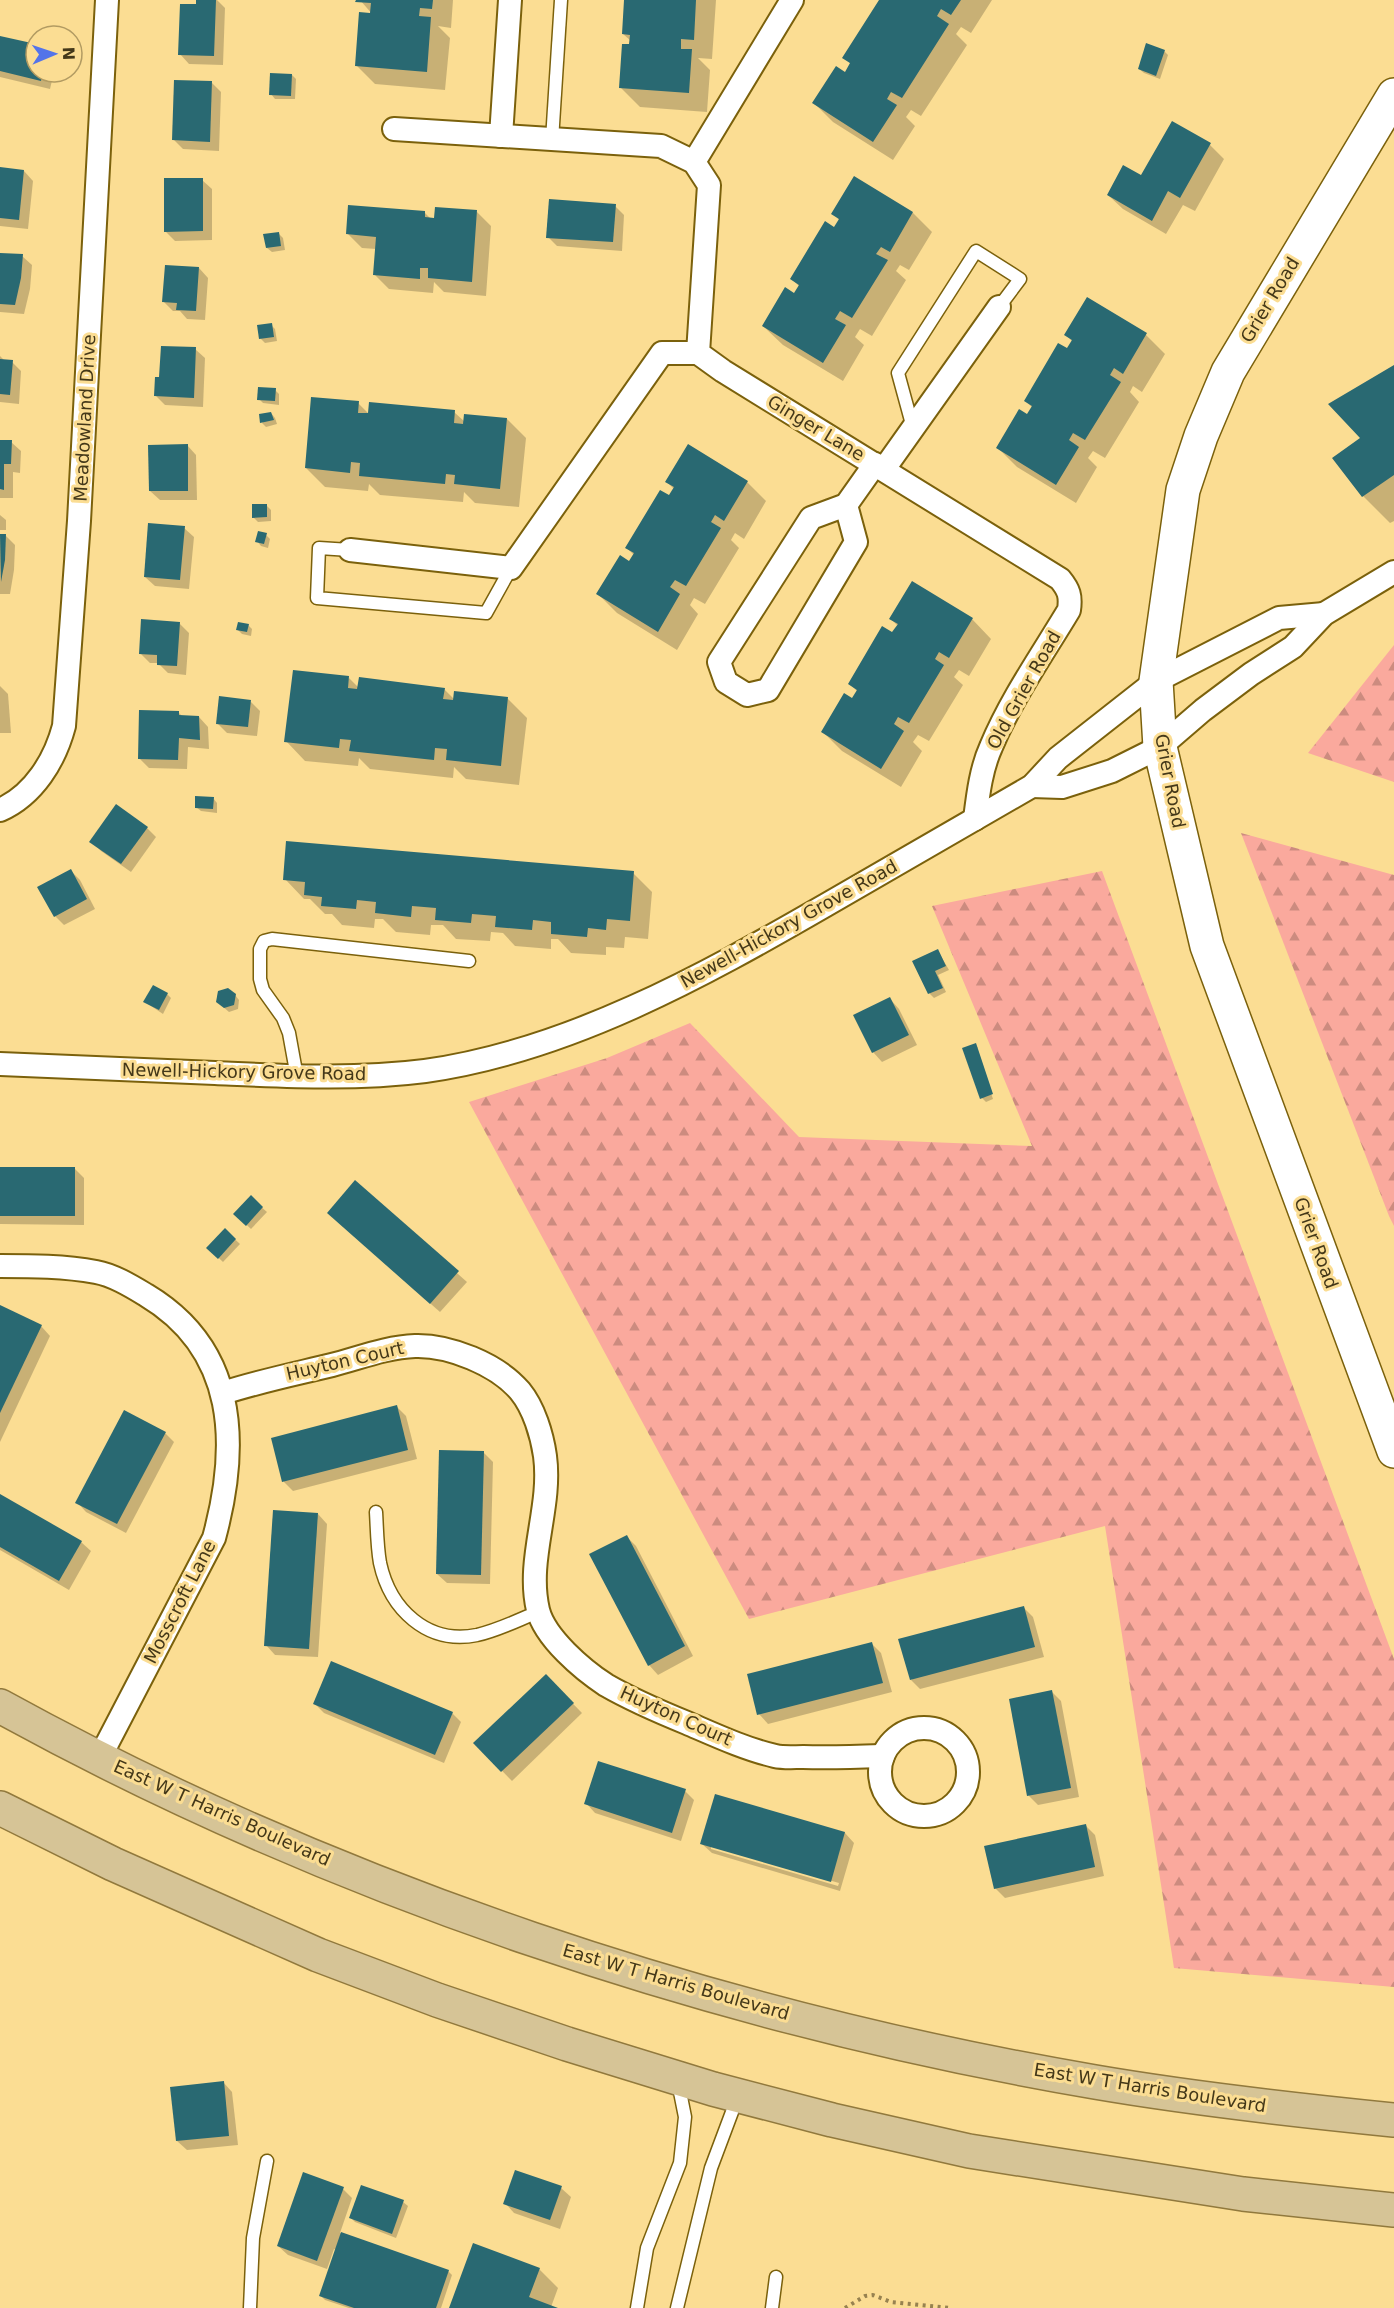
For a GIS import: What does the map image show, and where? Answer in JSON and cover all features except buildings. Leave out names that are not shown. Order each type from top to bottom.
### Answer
[{"type":"main road","name":"East W T Harris Boulevard","points":[[0,1706],[205,1809],[424,1900],[534,1940],[803,2020],[908,2045],[1096,2082],[1229,2101],[1394,2120]]},
{"type":"main road","points":[[0,1808],[113,1864],[318,1955],[448,2004],[567,2044],[738,2096],[969,2151],[1243,2194],[1394,2210]]},
{"type":"street","name":"Meadowland Drive","points":[[0,810],[31,788],[47,769],[58,747],[64,726],[79,520],[107,0]]},
{"type":"street","points":[[501,136],[510,0]]},
{"type":"street","points":[[694,162],[785,6]]},
{"type":"street","name":"Grier Road","points":[[1394,95],[1238,354],[1201,436],[1183,490],[1174,537],[1156,681],[1160,747],[1207,946],[1394,1451]]},
{"type":"street","points":[[350,550],[511,568],[662,353],[698,353],[709,185],[694,162],[661,146],[394,129]]},
{"type":"street","points":[[846,505],[856,542],[768,690],[747,695],[726,682],[718,662],[811,518],[846,505],[913,428],[999,307]]},
{"type":"street","name":"Ginger Lane","points":[[698,353],[1060,579],[1071,597]]},
{"type":"street","name":"Newell-Hickory Grove Road","points":[[1032,786],[1062,787],[1112,771],[1160,747],[1203,710],[1251,674],[1293,647],[1324,614],[1394,572]]},
{"type":"street","name":"Old Grier Road","points":[[975,819],[979,791],[990,749],[1007,714],[1069,610],[1071,597]]},
{"type":"street","name":"Newell-Hickory Grove Road","points":[[0,1064],[297,1077],[377,1076],[465,1063],[510,1052],[596,1022],[672,990],[736,957],[1032,786],[1058,758],[1156,681],[1279,618],[1324,614]]},
{"type":"street","name":"Mosscroft Lane","points":[[0,1266],[41,1265],[98,1272],[130,1286],[160,1304],[181,1321],[206,1354],[223,1392],[228,1427],[228,1470],[224,1503],[214,1538],[100,1757]]},
{"type":"street","name":"Huyton Court","points":[[223,1392],[268,1378],[331,1365],[388,1349],[414,1346],[437,1347],[462,1353],[508,1380],[520,1391],[530,1407],[545,1456],[546,1487],[534,1582],[538,1612],[549,1634],[574,1660],[605,1684],[642,1704],[719,1737],[777,1756],[883,1756]]},
{"type":"lane","points":[[552,140],[561,0]]},
{"type":"lane","points":[[913,428],[898,374],[976,251],[1020,279],[999,307]]},
{"type":"lane","points":[[350,550],[319,548],[317,598],[486,613],[511,568]]},
{"type":"lane","points":[[297,1077],[289,1033],[283,1018],[263,990],[260,979],[260,949],[264,941],[272,939],[469,961]]},
{"type":"lane","points":[[376,1512],[380,1563],[390,1592],[405,1613],[423,1628],[448,1635],[475,1635],[501,1628],[538,1612]]},
{"type":"lane","points":[[637,2308],[646,2248],[680,2163],[685,2117],[677,2078]]},
{"type":"lane","points":[[677,2308],[711,2168],[738,2096]]},
{"type":"lane","points":[[250,2308],[253,2238],[267,2160]]},
{"type":"lane","points":[[772,2308],[776,2277]]},
{"type":"path","points":[[845,2308],[865,2296],[873,2295],[891,2302],[951,2308]]},
{"type":"green space","points":[[1394,645],[1394,782],[1308,753]]},
{"type":"green space","points":[[1241,833],[1394,875],[1394,1226],[1389,1216]]},
{"type":"green space","points":[[1102,871],[1394,1659],[1394,1987],[1174,1968],[1105,1526],[749,1619],[469,1102],[607,1058],[690,1023],[799,1137],[1032,1146],[932,906]]}]
